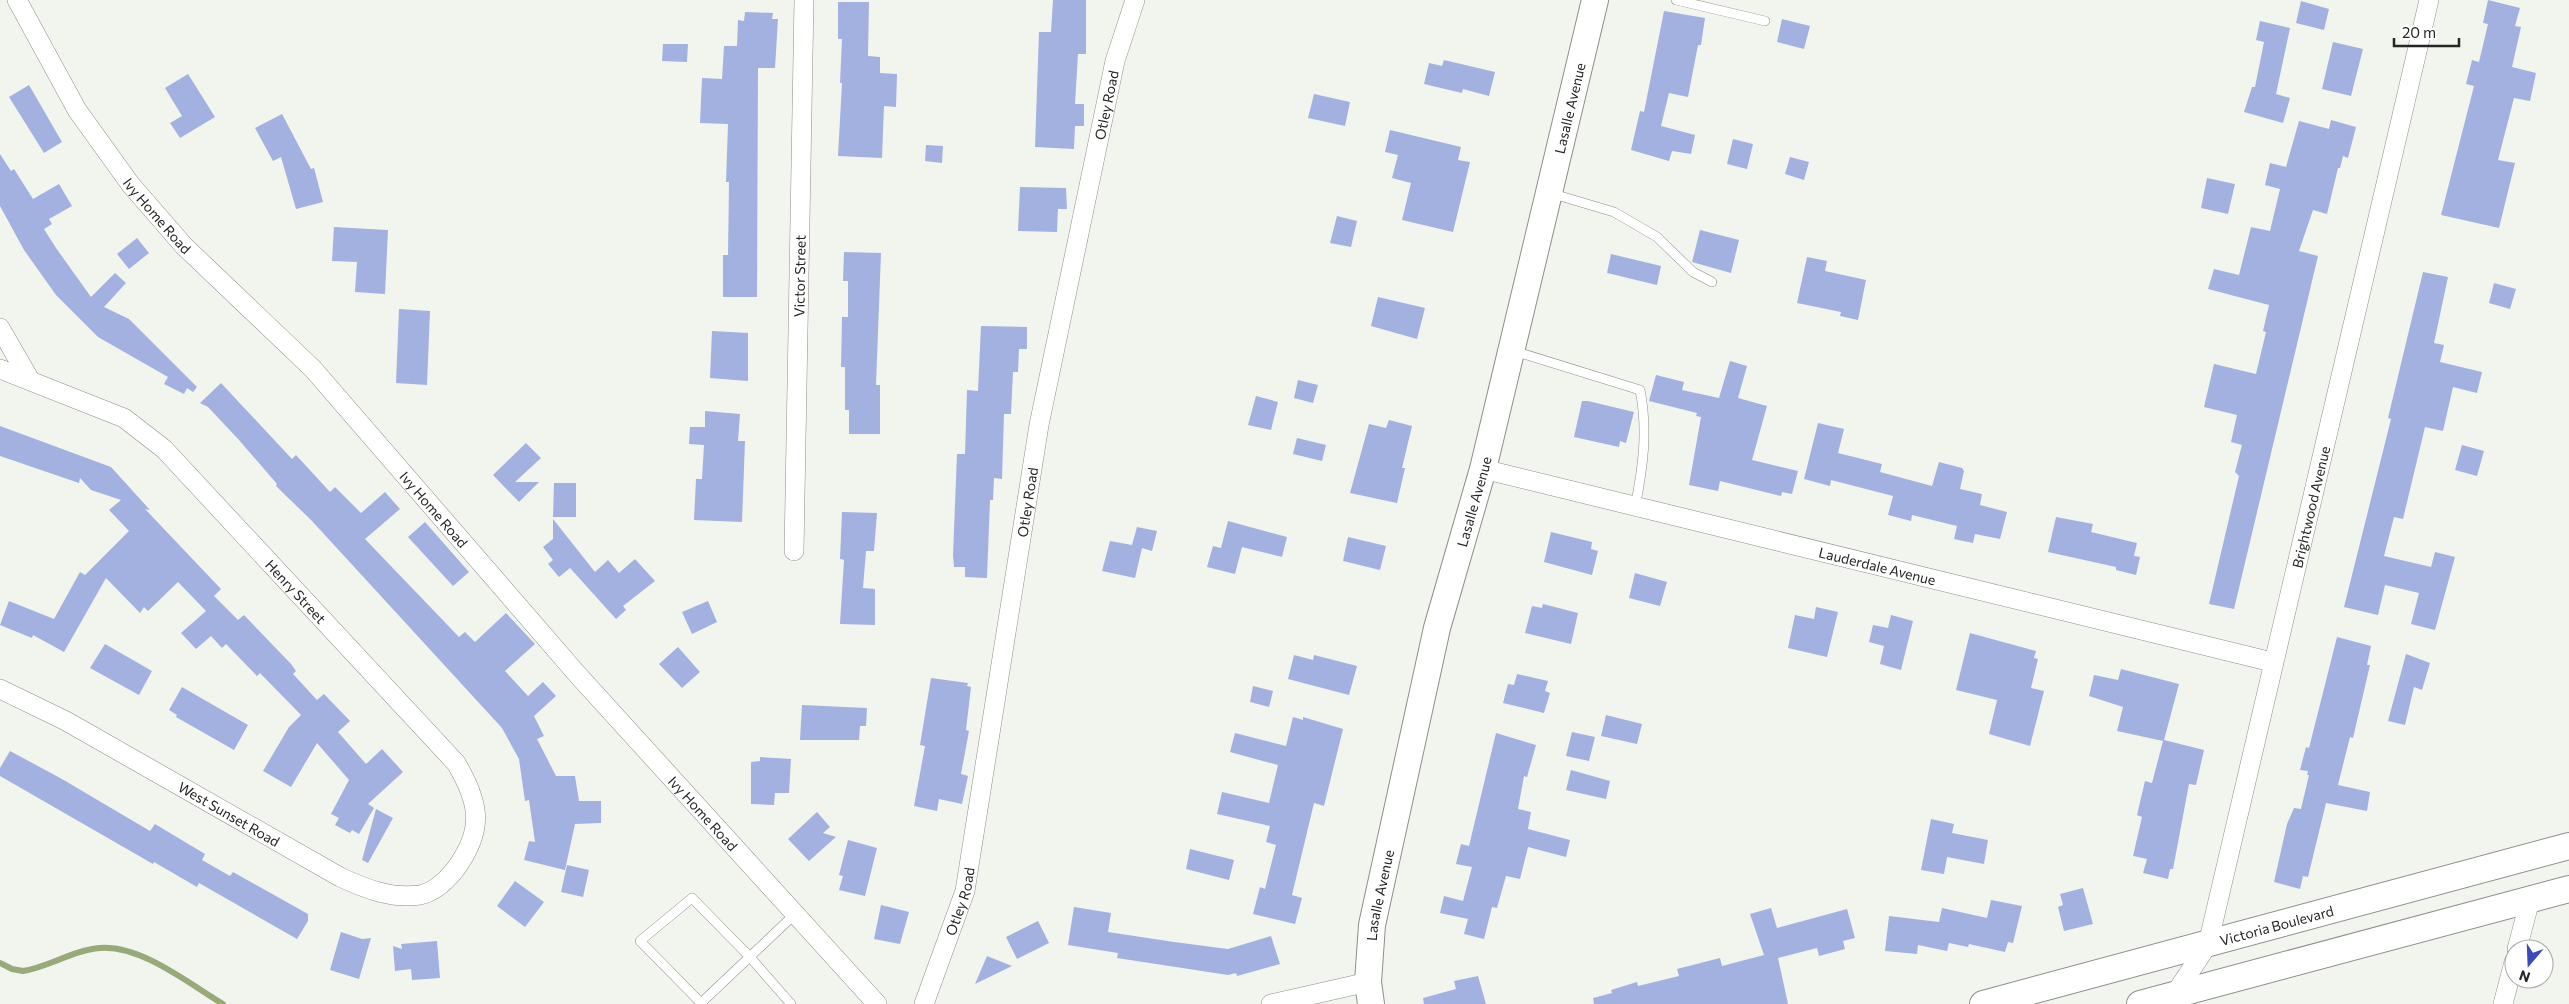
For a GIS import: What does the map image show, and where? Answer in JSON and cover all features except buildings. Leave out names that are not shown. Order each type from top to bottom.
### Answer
[{"type":"main road","name":"Lasalle Avenue","points":[[1369,993],[1372,925],[1437,628],[1483,469],[1595,0]]},
{"type":"main road","name":"Victoria Boulevard","points":[[1983,1004],[2569,846]]},
{"type":"main road","points":[[2140,1004],[2171,1000],[2569,889]]},
{"type":"street","name":"Ivy Home Road","points":[[16,0],[77,110],[130,185],[184,246],[313,370],[577,674],[877,1004]]},
{"type":"street","name":"Victor Street","points":[[794,551],[804,0]]},
{"type":"street","name":"Otley Road","points":[[924,1004],[965,891],[1039,425],[1115,61],[1135,0]]},
{"type":"street","name":"Brightwood Avenue","points":[[2171,1000],[2208,944],[2272,662],[2429,0]]},
{"type":"street","points":[[0,328],[30,380]]},
{"type":"street","name":"Henry Street","points":[[0,369],[124,418],[164,449],[445,750],[456,763],[470,787],[476,810],[474,837],[459,865]]},
{"type":"street","name":"Lauderdale Avenue","points":[[1483,469],[2272,662]]},
{"type":"street","name":"West Sunset Road","points":[[0,689],[66,721],[331,872],[365,889],[386,894],[422,894],[438,888],[459,865]]},
{"type":"street","points":[[2520,939],[2530,900]]},
{"type":"street","points":[[2503,1004],[2507,989]]},
{"type":"street","points":[[1272,1004],[1369,993]]},
{"type":"lane","points":[[1676,0],[1765,21]]},
{"type":"lane","points":[[1550,193],[1614,212],[1657,237],[1693,272],[1712,282]]},
{"type":"lane","points":[[1512,350],[1640,390],[1645,434],[1641,480],[1635,507]]},
{"type":"lane","points":[[791,1004],[749,956],[692,898],[640,942],[701,1003],[749,956],[794,914]]},
{"type":"waterway","points":[[0,963],[12,969],[23,971],[90,949],[116,949],[132,953],[164,967],[223,1004]]}]
